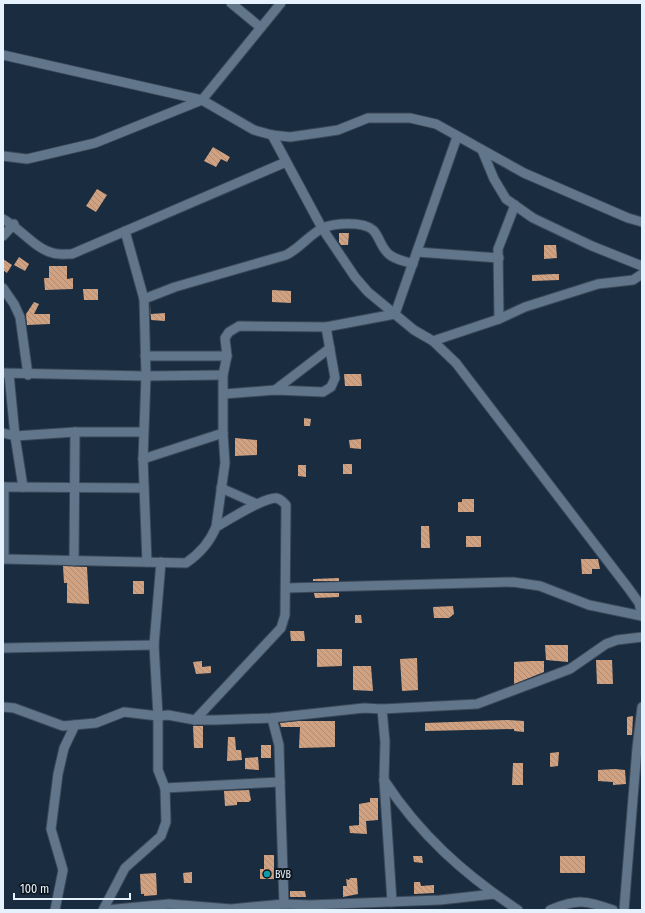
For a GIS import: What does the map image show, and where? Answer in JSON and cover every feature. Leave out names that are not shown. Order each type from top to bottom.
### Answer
[{"type":"street","points":[[231,3],[260,27]]},
{"type":"street","points":[[3,156],[27,159],[95,143],[202,100],[281,3]]},
{"type":"street","points":[[3,55],[202,100],[254,130],[272,135],[290,137],[338,130],[368,118],[396,116],[426,120],[436,124],[524,173],[628,218],[642,222]]},
{"type":"street","points":[[272,135],[322,228],[355,277],[368,292],[419,334],[433,341],[456,363],[629,589],[639,603],[642,616],[589,605],[540,586],[513,582],[286,588]]},
{"type":"street","points":[[395,314],[458,137]]},
{"type":"street","points":[[482,150],[494,179],[506,198],[515,205],[533,218],[592,246],[642,266]]},
{"type":"street","points":[[3,219],[14,224],[43,249],[54,254],[72,254],[286,162]]},
{"type":"street","points":[[499,319],[499,245],[515,205]]},
{"type":"street","points":[[3,236],[14,224]]},
{"type":"street","points":[[144,299],[175,288],[286,255],[298,248],[322,228],[347,224],[365,225],[374,230],[380,244],[389,255],[413,264]]},
{"type":"street","points":[[125,231],[144,299],[146,376],[143,459],[147,562]]},
{"type":"street","points":[[417,252],[499,258]]},
{"type":"street","points":[[433,341],[499,319],[525,307],[598,284],[633,280],[642,274]]},
{"type":"street","points":[[3,288],[14,304],[20,317],[28,375]]},
{"type":"street","points":[[144,488],[4,487],[3,559],[186,563],[196,556],[212,537],[216,527],[225,463],[223,433],[223,375],[226,356],[225,338],[229,332],[239,326],[326,327],[395,314]]},
{"type":"street","points":[[224,394],[275,390],[323,392],[331,387],[335,378],[326,327]]},
{"type":"street","points":[[275,390],[330,348]]},
{"type":"street","points":[[145,356],[226,356]]},
{"type":"street","points":[[23,487],[6,374],[146,376],[223,375]]},
{"type":"street","points":[[3,433],[15,436],[75,432],[143,432]]},
{"type":"street","points":[[74,561],[75,432]]},
{"type":"street","points":[[143,459],[223,433]]},
{"type":"street","points":[[221,488],[257,504]]},
{"type":"street","points":[[195,720],[281,628],[284,621],[286,588],[286,505],[276,498],[257,504],[216,527]]},
{"type":"street","points":[[103,910],[125,868],[161,836],[166,822],[165,788],[158,770],[158,716],[154,646],[161,562]]},
{"type":"street","points":[[3,707],[14,708],[63,726],[96,723],[124,712],[158,716],[168,715],[195,720],[272,718],[364,708],[382,709],[477,704],[570,669],[606,644],[617,640],[642,637]]},
{"type":"street","points":[[3,648],[154,646]]},
{"type":"street","points":[[624,910],[637,748],[642,707]]},
{"type":"street","points":[[382,709],[385,742],[384,780],[392,902]]},
{"type":"street","points":[[272,718],[279,745],[284,904]]},
{"type":"street","points":[[55,910],[63,870],[51,829],[58,774],[64,748],[74,725]]},
{"type":"street","points":[[384,780],[410,818],[434,844],[494,894],[518,910]]},
{"type":"street","points":[[165,788],[280,782]]},
{"type":"street","points":[[106,910],[169,904],[230,909],[284,904],[310,905],[440,900],[494,894]]},
{"type":"street","points":[[550,910],[568,903],[590,902],[613,910]]},
{"type":"building","points":[[213,147],[230,157],[227,162],[221,159],[216,167],[204,161]]},
{"type":"building","points":[[97,189],[107,195],[96,212],[86,206]]},
{"type":"building","points":[[339,233],[349,233],[348,245],[341,245],[339,242]]},
{"type":"building","points":[[544,245],[556,245],[557,258],[544,259]]},
{"type":"building","points":[[19,257],[29,264],[25,271],[14,265]]},
{"type":"building","points":[[3,259],[12,265],[7,273],[3,270]]},
{"type":"building","points":[[49,266],[67,266],[67,279],[73,278],[73,289],[45,290],[44,278],[49,278]]},
{"type":"building","points":[[559,274],[559,280],[532,281],[532,275]]},
{"type":"building","points":[[83,289],[98,289],[98,300],[84,300]]},
{"type":"building","points":[[272,290],[291,291],[291,303],[272,302]]},
{"type":"building","points":[[34,302],[39,304],[34,314],[50,314],[50,324],[27,325],[26,314]]},
{"type":"building","points":[[150,303],[151,314],[165,313],[165,321],[151,320]]},
{"type":"building","points":[[344,374],[361,374],[362,386],[345,386]]},
{"type":"building","points":[[304,418],[311,419],[310,426],[304,426]]},
{"type":"building","points":[[235,438],[257,440],[257,455],[235,456]]},
{"type":"building","points":[[361,439],[361,449],[350,448],[349,440]]},
{"type":"building","points":[[343,464],[352,464],[352,474],[343,474]]},
{"type":"building","points":[[298,465],[306,465],[306,477],[298,476]]},
{"type":"building","points":[[462,499],[474,499],[474,512],[458,512],[458,502],[462,502]]},
{"type":"building","points":[[421,526],[429,526],[430,548],[421,548]]},
{"type":"building","points":[[466,536],[481,536],[481,547],[466,547]]},
{"type":"building","points":[[581,559],[598,559],[600,569],[592,569],[592,574],[582,574]]},
{"type":"building","points":[[63,566],[87,567],[89,604],[67,603],[67,583],[64,583]]},
{"type":"building","points":[[339,578],[339,581],[313,581],[313,579]]},
{"type":"building","points":[[133,581],[144,581],[144,594],[133,594]]},
{"type":"building","points":[[314,593],[339,593],[339,597],[315,598]]},
{"type":"building","points":[[453,606],[454,614],[449,618],[434,618],[433,607]]},
{"type":"building","points":[[355,615],[361,615],[362,623],[355,623]]},
{"type":"building","points":[[290,631],[304,631],[305,641],[291,641]]},
{"type":"building","points":[[545,645],[568,645],[568,662],[546,660]]},
{"type":"building","points":[[317,649],[342,649],[342,666],[317,667]]},
{"type":"building","points":[[417,658],[418,690],[402,691],[400,659]]},
{"type":"building","points":[[596,660],[612,660],[613,684],[597,684]]},
{"type":"building","points":[[202,661],[202,667],[211,666],[211,673],[196,674],[193,662]]},
{"type":"building","points":[[544,661],[544,672],[514,684],[514,662]]},
{"type":"building","points":[[353,666],[371,666],[373,691],[353,690]]},
{"type":"building","points":[[633,716],[632,735],[627,735],[627,717]]},
{"type":"building","points":[[507,720],[524,721],[524,732],[514,731],[514,729],[425,731],[425,723]]},
{"type":"building","points":[[299,721],[335,721],[335,747],[299,748],[300,727],[281,727],[280,723]]},
{"type":"building","points":[[193,726],[203,726],[203,748],[194,748]]},
{"type":"building","points":[[228,737],[235,737],[236,750],[241,750],[242,760],[227,761]]},
{"type":"building","points":[[261,745],[271,745],[271,758],[261,758]]},
{"type":"building","points":[[559,752],[558,766],[550,767],[550,753]]},
{"type":"building","points":[[258,757],[259,770],[245,769],[245,758]]},
{"type":"building","points":[[513,763],[523,763],[523,785],[512,785]]},
{"type":"building","points":[[598,770],[625,770],[626,784],[613,785],[613,782],[598,781]]},
{"type":"building","points":[[249,790],[251,800],[249,802],[237,802],[237,805],[225,806],[224,791]]},
{"type":"building","points":[[370,798],[378,798],[378,820],[366,821],[367,834],[350,833],[349,826],[359,825],[359,804],[370,802]]},
{"type":"building","points":[[264,855],[274,855],[274,879],[260,879],[260,869],[264,869]]},
{"type":"building","points":[[413,856],[422,856],[423,863],[414,862]]},
{"type":"building","points":[[560,856],[585,856],[585,873],[560,873]]},
{"type":"building","points":[[192,872],[192,883],[184,883],[183,873]]},
{"type":"building","points":[[156,873],[157,895],[144,896],[144,894],[141,894],[140,874]]},
{"type":"building","points":[[350,878],[357,878],[358,894],[343,897],[343,886],[347,886],[346,879],[349,880]]},
{"type":"building","points":[[414,882],[420,882],[421,886],[434,885],[434,893],[414,894]]},
{"type":"building","points":[[290,891],[305,891],[306,897],[290,897]]},
{"type":"place","name":"BVB","points":[[267,874]]}]
